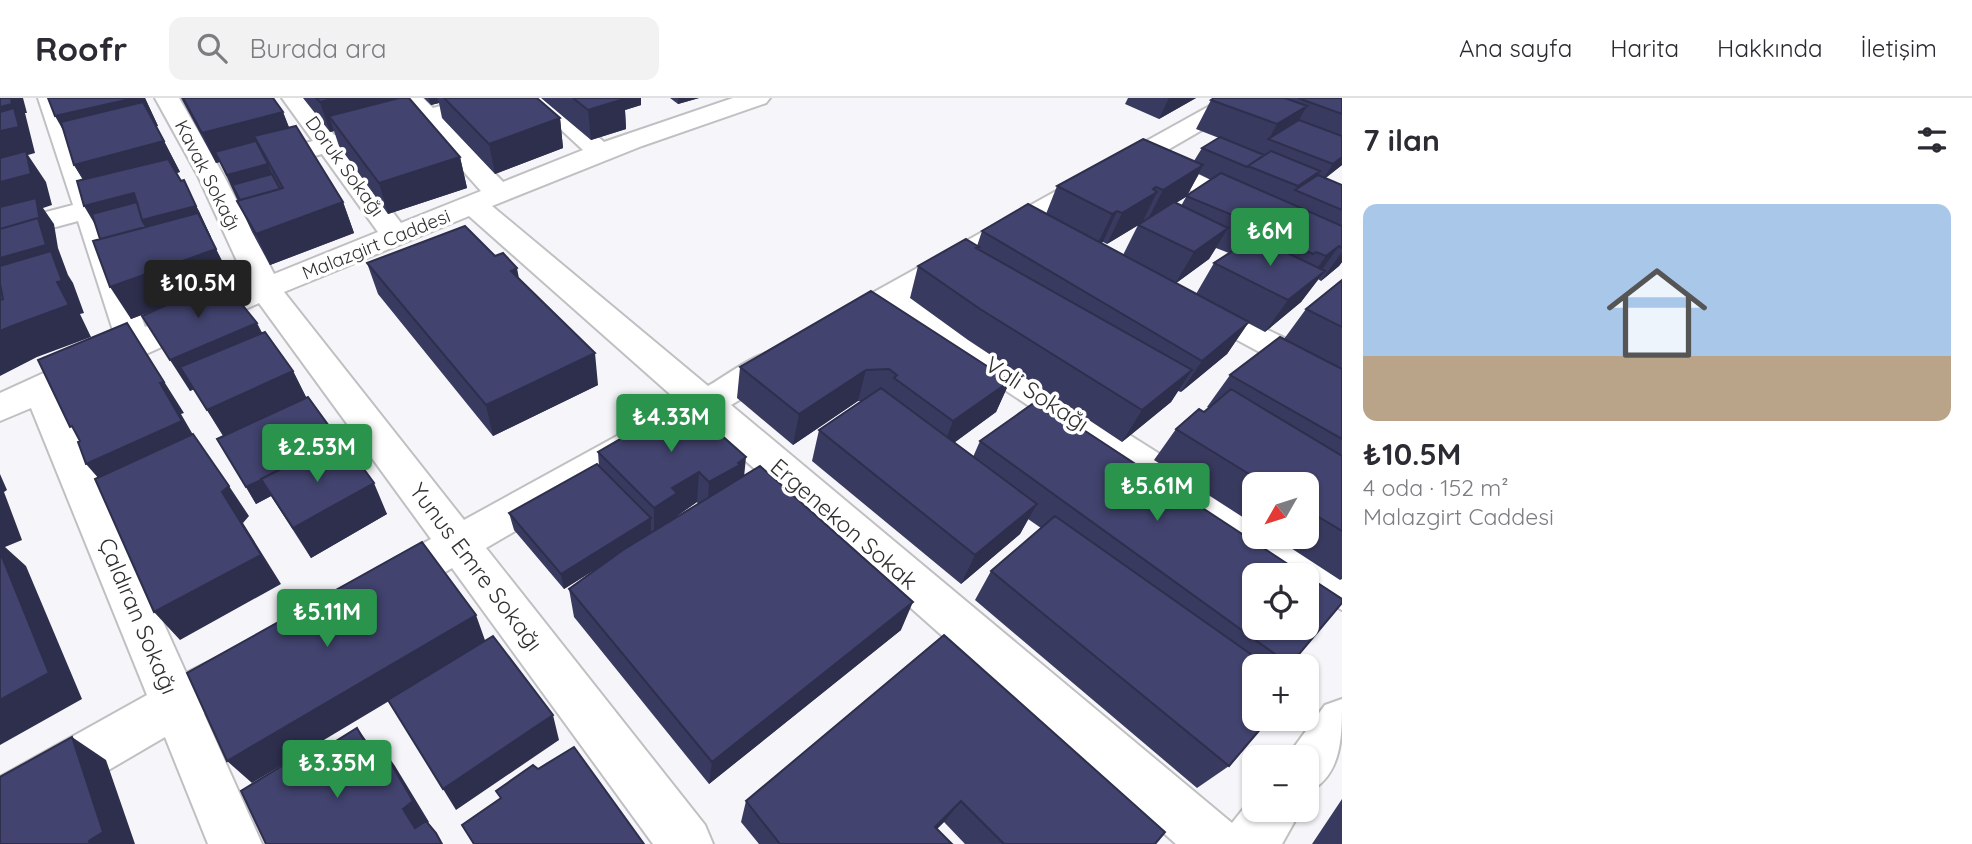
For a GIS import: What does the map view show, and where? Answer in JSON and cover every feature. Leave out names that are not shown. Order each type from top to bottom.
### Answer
[{"type":"street","points":[[50,98],[135,347]]},
{"type":"street","name":"Kavak Sokağı","points":[[167,98],[187,183],[266,290]]},
{"type":"street","name":"Doruk Sokağı","points":[[294,98],[396,236]]},
{"type":"street","points":[[0,233],[330,144],[419,107],[499,98]]},
{"type":"street","points":[[539,98],[600,152]]},
{"type":"street","name":"Malazgirt Caddesi","points":[[0,408],[266,290],[600,152],[681,111],[758,98]]},
{"type":"street","points":[[364,597],[1136,157],[1197,135],[1241,98]]},
{"type":"street","name":"Ergenekon Sokak","points":[[419,107],[486,199],[704,404],[1216,844]]},
{"type":"street","points":[[1136,157],[1342,249]]},
{"type":"street","points":[[1030,218],[1066,237]]},
{"type":"street","name":"Yunus Emre Sokağı","points":[[266,290],[686,844]]},
{"type":"street","points":[[1174,293],[1342,381]]},
{"type":"street","name":"Vali Sokağı","points":[[889,298],[1242,526]]},
{"type":"street","name":"Çaldıran Sokağı","points":[[40,388],[235,844]]},
{"type":"street","name":"Vali Sokağı","points":[[1279,550],[1342,591]]},
{"type":"street","points":[[0,805],[270,651]]},
{"type":"street","points":[[1319,752],[1342,722]]},
{"type":"street","points":[[1250,844],[1266,822]]},
{"type":"building","points":[[0,98],[11,98],[12,104],[0,107]]},
{"type":"building","points":[[48,98],[135,98],[55,116]]},
{"type":"building","points":[[183,98],[273,98],[283,112],[202,133]]},
{"type":"building","points":[[316,98],[336,98],[320,102]]},
{"type":"building","points":[[399,98],[409,98],[460,157],[379,183],[329,116]]},
{"type":"building","points":[[444,98],[537,98],[560,118],[489,144]]},
{"type":"building","points":[[573,98],[623,98],[624,99],[588,110]]},
{"type":"building","points":[[1285,98],[1307,106],[1277,124],[1211,100]]},
{"type":"building","points":[[1298,98],[1342,98],[1342,114]]},
{"type":"building","points":[[143,102],[164,141],[74,165],[61,122]]},
{"type":"building","points":[[14,108],[19,127],[0,131],[0,112]]},
{"type":"building","points":[[1299,120],[1342,136],[1342,157],[1333,164],[1268,139]]},
{"type":"building","points":[[296,126],[343,202],[256,234],[237,201],[283,188],[254,136]]},
{"type":"building","points":[[1220,137],[1264,155],[1247,167],[1202,148]]},
{"type":"building","points":[[1143,139],[1203,165],[1163,190],[1156,187],[1153,189],[1157,192],[1122,213],[1117,211],[1112,214],[1057,186]]},
{"type":"building","points":[[256,141],[268,164],[227,175],[215,152]]},
{"type":"building","points":[[26,151],[31,174],[0,182],[0,158]]},
{"type":"building","points":[[1271,151],[1320,171],[1298,186],[1248,166]]},
{"type":"building","points":[[168,159],[181,181],[184,180],[196,206],[142,220],[134,193],[84,206],[77,181]]},
{"type":"building","points":[[1221,173],[1342,226],[1342,248],[1339,246],[1326,256],[1316,252],[1313,254],[1262,230],[1264,228],[1186,196]]},
{"type":"building","points":[[272,174],[280,189],[240,200],[232,185]]},
{"type":"building","points":[[1318,175],[1342,185],[1342,210],[1295,190]]},
{"type":"building","points":[[36,198],[40,221],[38,218],[0,229],[0,207]]},
{"type":"building","points":[[137,202],[146,227],[100,239],[92,214]]},
{"type":"building","points":[[1174,202],[1228,228],[1194,252],[1138,225]]},
{"type":"building","points":[[1028,204],[1249,322],[1202,361],[982,231]]},
{"type":"building","points":[[198,213],[216,249],[110,287],[93,241]]},
{"type":"building","points":[[38,218],[46,245],[0,258],[0,229]]},
{"type":"building","points":[[465,226],[495,256],[503,253],[517,268],[511,271],[595,353],[486,405],[367,263]]},
{"type":"building","points":[[1254,237],[1325,271],[1288,300],[1214,263]]},
{"type":"building","points":[[966,239],[979,247],[976,248],[1192,370],[1142,410],[980,309],[918,266]]},
{"type":"building","points":[[51,251],[62,281],[57,282],[69,305],[0,331],[0,300],[3,299],[0,266]]},
{"type":"building","points":[[222,280],[257,323],[170,360],[142,316]]},
{"type":"building","points":[[1342,280],[1342,327],[1306,309]]},
{"type":"building","points":[[871,291],[1010,381],[953,421],[894,378],[897,375],[889,369],[866,370],[799,414],[740,367]]},
{"type":"building","points":[[127,323],[164,382],[160,383],[182,421],[86,464],[78,442],[80,441],[72,426],[70,427],[38,360]]},
{"type":"building","points":[[265,332],[293,371],[207,410],[180,367]]},
{"type":"building","points":[[1280,337],[1342,369],[1342,439],[1230,375]]},
{"type":"building","points":[[881,388],[1037,504],[975,555],[819,430]]},
{"type":"building","points":[[1231,389],[1342,456],[1342,531],[1320,518],[1320,472],[1246,472],[1176,429],[1199,409],[1204,412]]},
{"type":"building","points":[[308,397],[339,440],[246,487],[217,439]]},
{"type":"building","points":[[1038,400],[1242,534],[1242,550],[1266,550],[1286,563],[1242,563],[1242,630],[980,441]]},
{"type":"building","points":[[684,402],[746,457],[738,463],[740,465],[709,482],[699,472],[672,488],[677,493],[654,508],[598,452]]},
{"type":"building","points":[[193,434],[229,486],[222,492],[261,555],[154,612],[95,479]]},
{"type":"building","points":[[344,442],[374,483],[293,528],[261,479],[307,456],[309,459]]},
{"type":"building","points":[[597,464],[651,518],[561,574],[509,513]]},
{"type":"building","points":[[760,466],[913,602],[712,762],[569,589],[623,550]]},
{"type":"building","points":[[1055,516],[1251,654],[1242,654],[1242,731],[1259,731],[1247,745],[1242,745],[1242,751],[1229,766],[991,571]]},
{"type":"building","points":[[422,542],[476,615],[227,761],[187,673]]},
{"type":"building","points":[[0,552],[49,673],[0,700]]},
{"type":"building","points":[[1319,584],[1342,599],[1342,603],[1319,630]]},
{"type":"building","points":[[944,635],[1165,832],[1155,844],[1004,844],[961,801],[935,827],[952,844],[780,844],[746,801]]},
{"type":"building","points":[[493,636],[553,715],[443,789],[388,700]]},
{"type":"building","points":[[1255,640],[1311,640],[1299,654],[1275,654]]},
{"type":"building","points":[[357,728],[369,749],[379,743],[413,801],[403,809],[415,828],[426,821],[442,844],[266,844],[241,791],[285,764],[288,771]]},
{"type":"building","points":[[72,737],[103,832],[89,841],[90,844],[0,844],[0,777]]},
{"type":"building","points":[[574,747],[644,844],[474,844],[462,825],[501,798],[496,791],[533,765],[538,769]]}]
